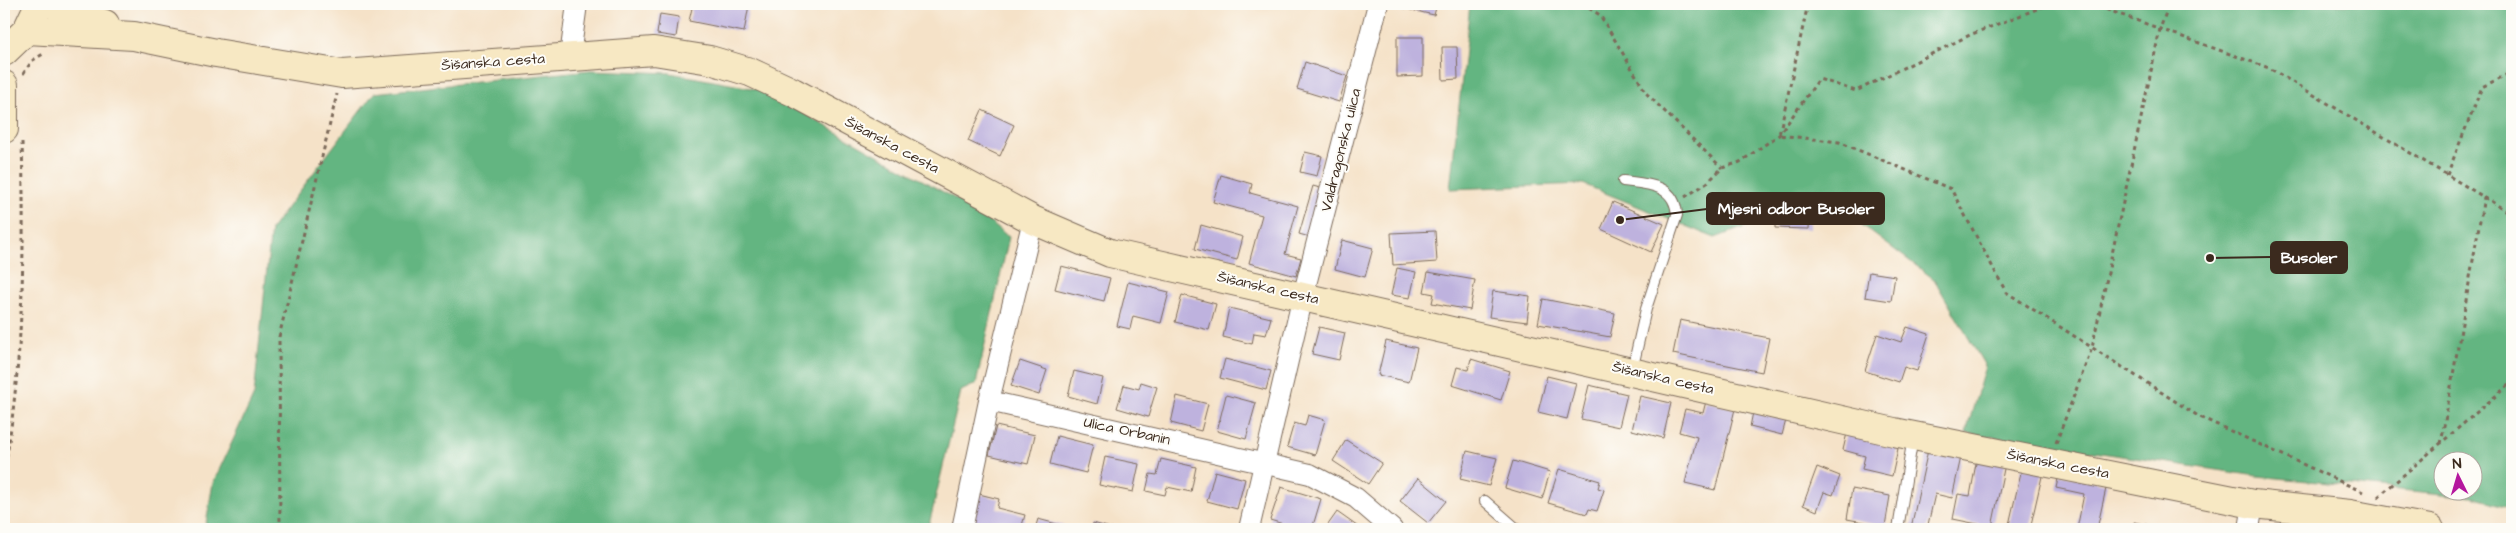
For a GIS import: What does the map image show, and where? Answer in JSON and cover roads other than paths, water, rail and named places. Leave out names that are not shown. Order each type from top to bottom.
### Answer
[{"type":"main road","points":[[13,134],[13,49],[32,21],[37,4]]},
{"type":"main road","name":"Šišanska cesta","points":[[53,4],[66,11],[134,36],[216,53],[342,74],[654,51],[710,60],[750,72],[792,92],[1032,220],[1110,253],[1913,436],[2048,462],[2251,517],[2362,514],[2430,529]]},
{"type":"main road","name":"Šišanska cesta","points":[[13,49],[134,36]]},
{"type":"street","points":[[570,56],[577,4]]},
{"type":"street","name":"Valdragonska ulica","points":[[1303,296],[1378,4]]},
{"type":"street","points":[[962,529],[989,401],[1032,220]]},
{"type":"street","points":[[1250,529],[1303,296]]},
{"type":"street","name":"Ulica Orbanin","points":[[989,401],[1265,462],[1310,474],[1356,498],[1392,529]]},
{"type":"lane","points":[[1623,181],[1655,185],[1668,193],[1676,203],[1677,216],[1646,309],[1632,371]]},
{"type":"lane","points":[[1898,529],[1913,436]]},
{"type":"lane","points":[[1485,501],[1517,529]]},
{"type":"place","name":"Mjesni odbor Busoler","points":[[1620,220]]},
{"type":"place","name":"Busoler","points":[[2210,258]]}]
